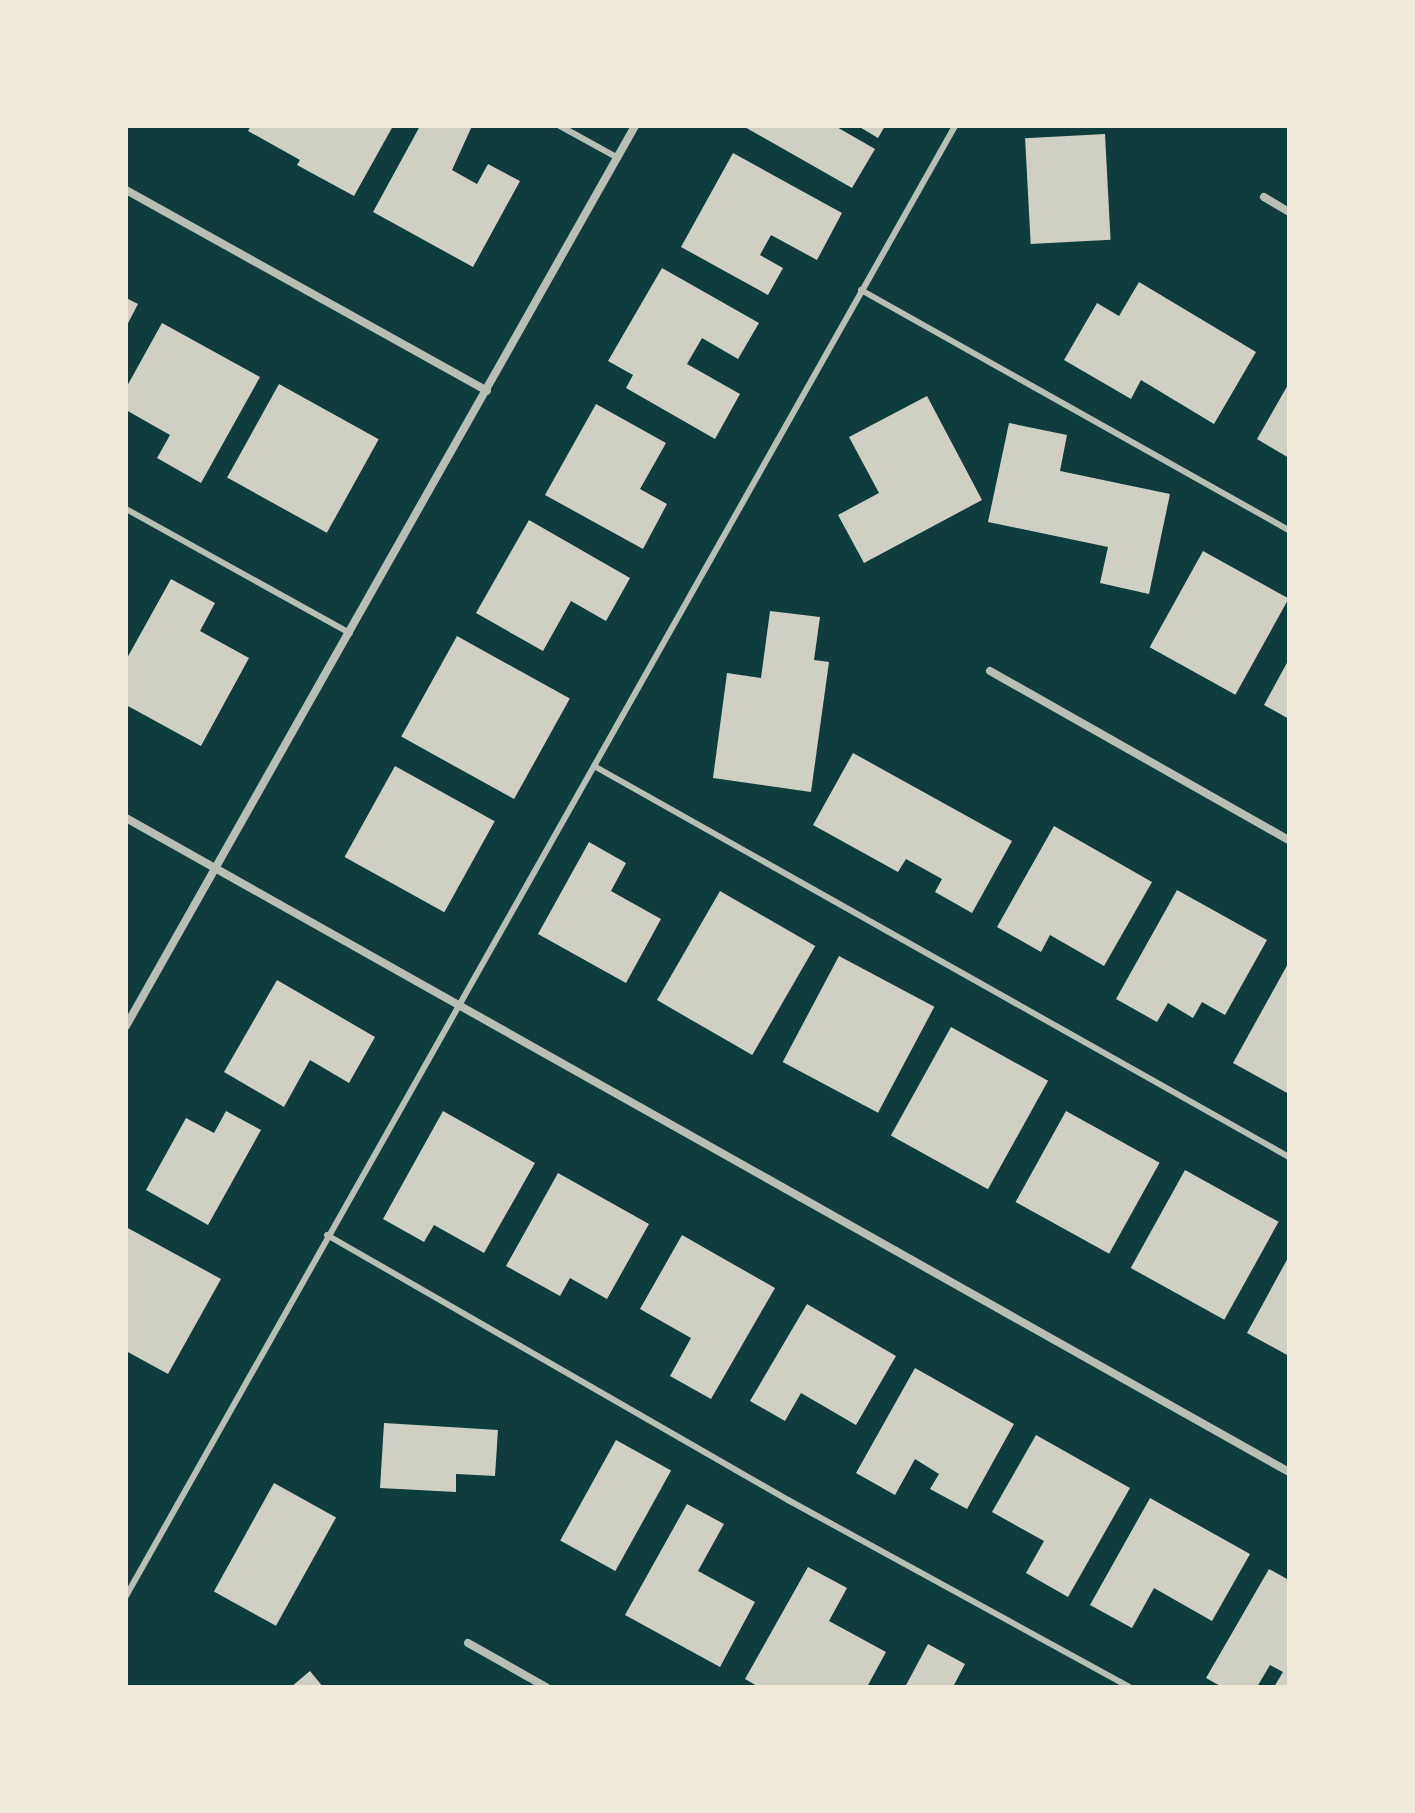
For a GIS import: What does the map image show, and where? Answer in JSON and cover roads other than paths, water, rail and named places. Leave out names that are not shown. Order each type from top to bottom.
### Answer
[{"type":"street","points":[[126,1026],[635,126]]},
{"type":"street","points":[[126,190],[487,391]]},
{"type":"street","points":[[1264,197],[1289,212]]},
{"type":"street","points":[[990,671],[1289,840]]},
{"type":"street","points":[[126,818],[1289,1472]]},
{"type":"street","points":[[468,1643],[546,1687]]},
{"type":"lane","points":[[560,126],[618,158]]},
{"type":"lane","points":[[126,1596],[457,1003],[955,126]]},
{"type":"lane","points":[[861,290],[1289,530]]},
{"type":"lane","points":[[126,509],[350,633]]},
{"type":"lane","points":[[594,766],[1289,1157]]},
{"type":"lane","points":[[327,1235],[788,1500],[1129,1687]]}]
